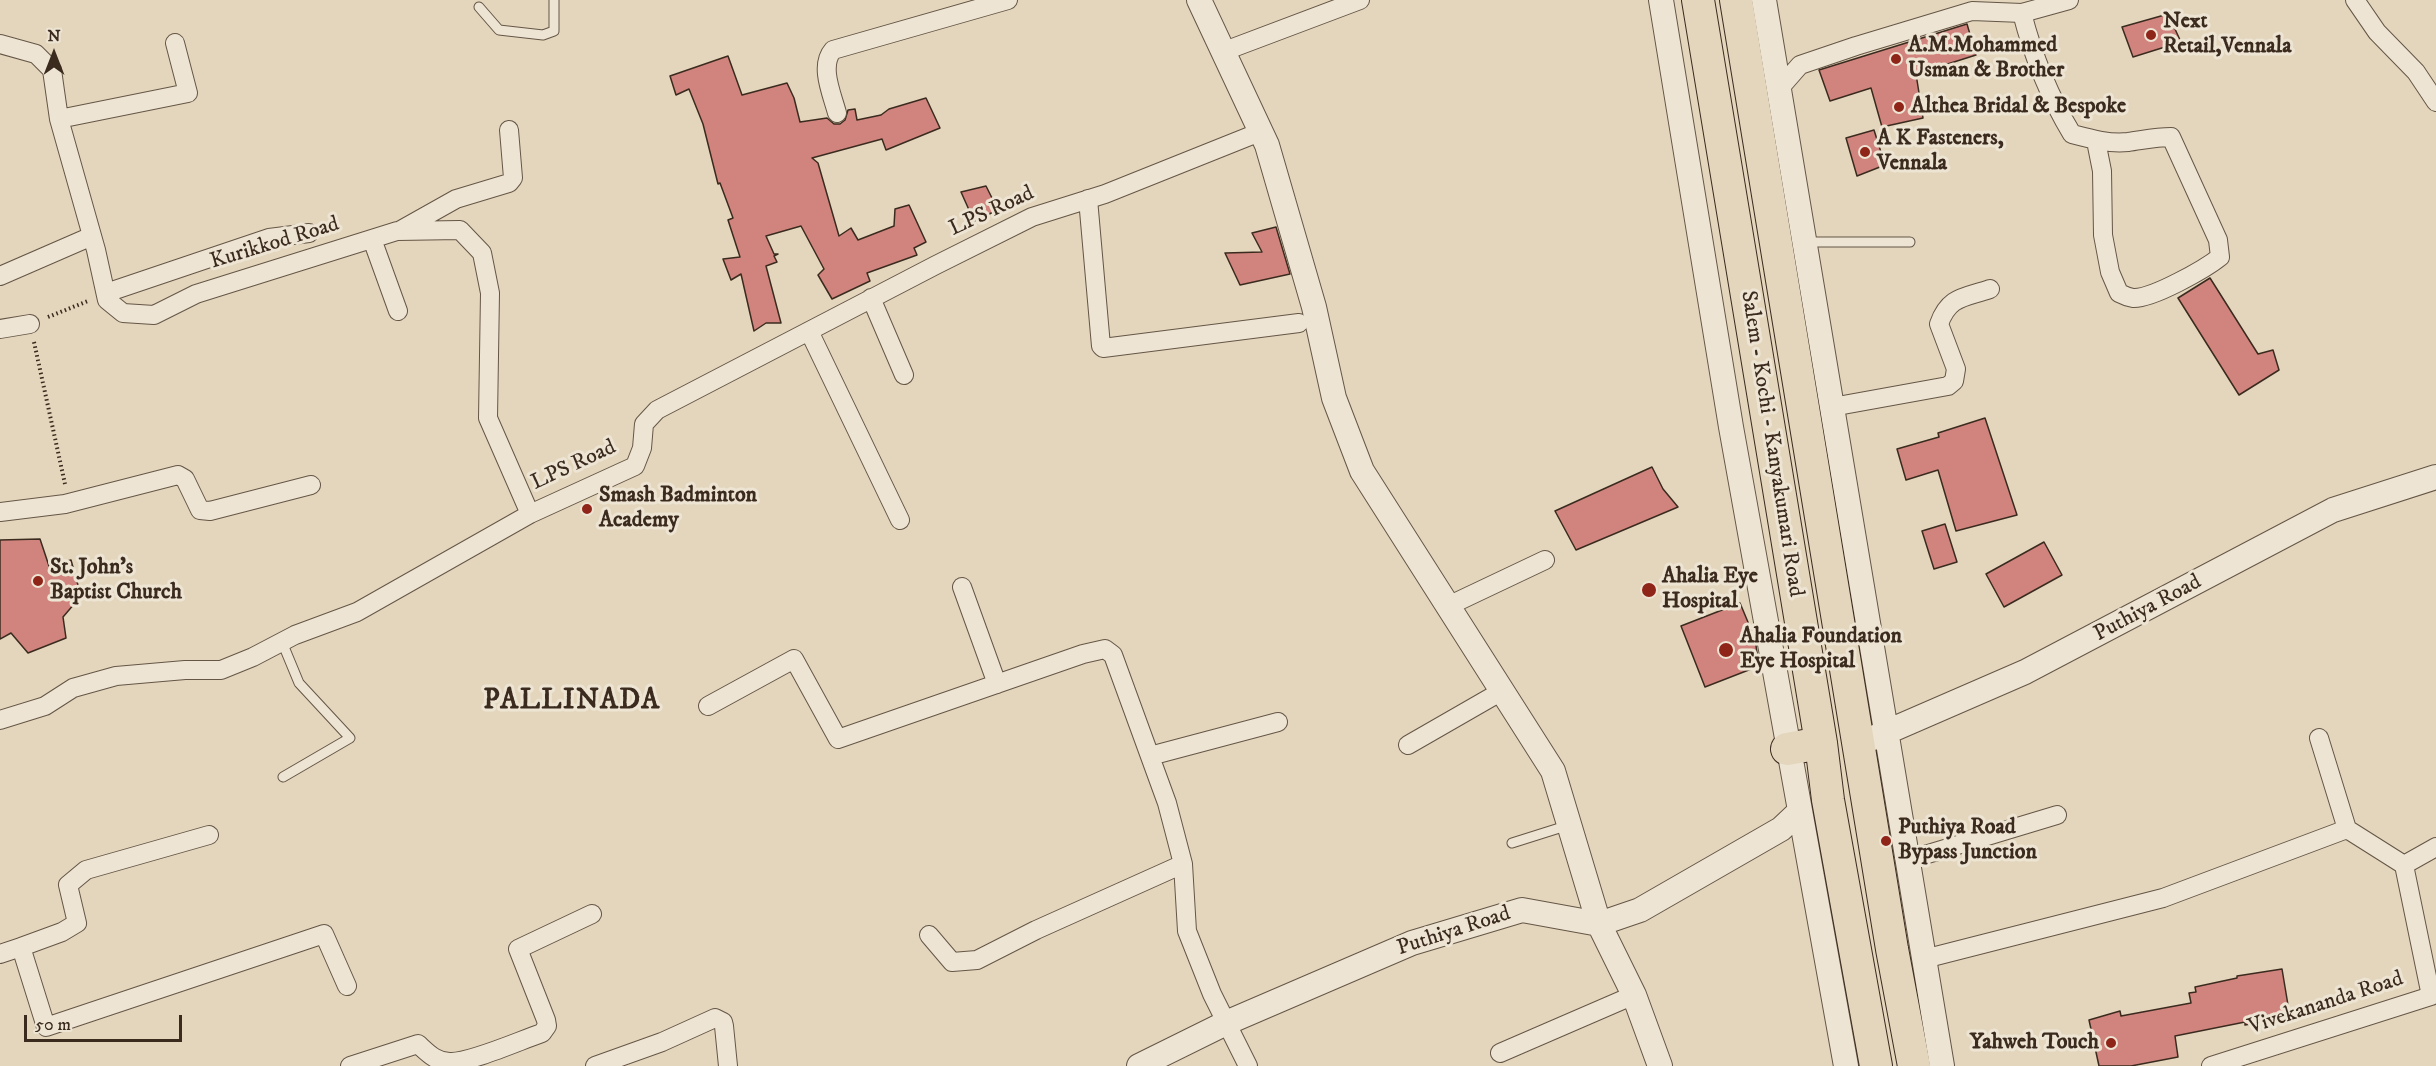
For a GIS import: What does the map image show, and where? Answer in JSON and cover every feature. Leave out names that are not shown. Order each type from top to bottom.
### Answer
[{"type":"highway","points":[[1699,7],[1746,3]]},
{"type":"highway","name":"Salem - Kochi - Kanyakumari Road","points":[[1746,3],[1873,738],[1892,949],[1914,1066]]},
{"type":"highway","name":"Salem - Kochi - Kanyakumari Road","points":[[1699,7],[1821,743],[1828,800],[1876,1066]]},
{"type":"highway","points":[[1787,748],[1821,743]]},
{"type":"street","points":[[837,113],[826,68],[827,56],[832,50],[1008,0]]},
{"type":"street","points":[[1198,0],[1267,146],[1314,307],[1334,398],[1362,471],[1553,771],[1599,924],[1634,994],[1660,1066]]},
{"type":"street","points":[[1222,52],[1360,0]]},
{"type":"street","points":[[1661,0],[1731,428],[1798,812],[1846,1066]]},
{"type":"street","points":[[1779,89],[1800,65],[1856,46],[1972,11],[2022,13],[2069,0]]},
{"type":"street","points":[[2355,0],[2377,32],[2416,72],[2436,102]]},
{"type":"street","points":[[1746,3],[1779,89],[1832,407],[1873,738],[1908,860],[1942,1066]]},
{"type":"street","points":[[2022,13],[2030,42],[2055,107],[2072,134],[2096,141],[2127,142],[2151,137],[2171,137],[2218,240],[2220,257],[2202,271],[2151,294],[2134,298],[2119,293],[2110,272],[2103,235],[2102,171],[2096,141]]},
{"type":"street","points":[[59,118],[188,93],[175,43]]},
{"type":"street","name":"Kurikkod Road","points":[[0,44],[36,54],[52,70],[59,118],[92,236],[107,300],[123,313],[154,315],[196,294],[397,231],[460,230],[482,253],[490,292],[488,418],[530,514]]},
{"type":"street","points":[[397,231],[456,199],[509,183],[513,178],[509,130]]},
{"type":"street","name":"LPS Road","points":[[0,720],[45,706],[73,688],[116,675],[221,670],[282,642],[357,612],[530,514],[635,465],[642,448],[644,424],[657,410],[1032,217],[1088,199],[1260,132]]},
{"type":"street","points":[[1088,199],[1103,348],[1299,323]]},
{"type":"street","points":[[106,293],[269,238],[309,233]]},
{"type":"street","points":[[0,276],[92,236]]},
{"type":"street","points":[[372,239],[398,311]]},
{"type":"street","points":[[1832,407],[1948,386],[1954,381],[1956,369],[1939,324],[1944,310],[1951,302],[1990,289]]},
{"type":"street","points":[[871,298],[904,375]]},
{"type":"street","points":[[0,329],[30,324]]},
{"type":"street","points":[[809,331],[900,520]]},
{"type":"street","points":[[0,512],[69,502],[178,475],[184,480],[200,510],[210,511],[311,485]]},
{"type":"street","name":"Puthiya Road","points":[[1873,738],[2025,672],[2333,510],[2436,477]]},
{"type":"street","points":[[1448,606],[1545,560]]},
{"type":"street","points":[[962,587],[997,684]]},
{"type":"street","points":[[708,706],[794,659],[838,740],[1083,654],[1105,649],[1113,655],[1167,803],[1183,864],[1186,931],[1226,1023],[1248,1066]]},
{"type":"street","points":[[1408,745],[1502,691]]},
{"type":"street","points":[[1150,756],[1278,722]]},
{"type":"street","points":[[2319,738],[2347,829],[2404,865],[2436,847]]},
{"type":"street","name":"Puthiya Road","points":[[1139,1066],[1226,1023],[1412,943],[1522,910],[1599,924],[1640,910],[1780,829],[1798,812]]},
{"type":"street","points":[[1908,860],[2057,815]]},
{"type":"street","points":[[1924,958],[2163,898],[2347,829]]},
{"type":"street","points":[[0,954],[62,932],[76,922],[68,885],[86,870],[210,835]]},
{"type":"street","points":[[928,935],[952,962],[977,960],[1036,930],[1183,864]]},
{"type":"street","name":"Vivekananda Road","points":[[2211,1066],[2431,996],[2404,865]]},
{"type":"street","points":[[350,1066],[418,1044],[433,1058],[451,1062],[477,1057],[494,1058],[542,1033],[547,1026],[518,950],[591,915]]},
{"type":"street","points":[[21,947],[46,1027],[324,934],[347,986]]},
{"type":"street","points":[[1500,1053],[1634,994]]},
{"type":"street","points":[[595,1066],[662,1042],[715,1018],[723,1022],[728,1066]]},
{"type":"lane","points":[[479,8],[499,30],[543,35],[554,31],[554,0]]},
{"type":"lane","points":[[1805,242],[1910,242]]},
{"type":"lane","points":[[282,642],[298,683],[350,738],[283,777]]},
{"type":"lane","points":[[1512,843],[1569,825]]},
{"type":"path","points":[[69,502],[30,324],[106,293]]},
{"type":"building","name":"Next Retail,Vennala","points":[[2168,14],[2181,42],[2133,57],[2122,27]]},
{"type":"building","name":"A.M.Mohammed Usman & Brother","points":[[1967,24],[1976,55],[1916,74],[1923,118],[1882,127],[1871,88],[1830,101],[1819,70]]},
{"type":"building","points":[[728,56],[742,95],[787,83],[794,98],[800,122],[827,118],[834,124],[840,124],[845,120],[848,110],[855,109],[857,120],[881,115],[889,109],[926,98],[940,128],[886,150],[882,139],[812,158],[818,163],[839,236],[851,228],[858,240],[894,226],[895,209],[909,205],[926,242],[914,248],[917,255],[867,273],[870,281],[832,299],[818,275],[824,269],[801,226],[766,236],[774,254],[778,254],[774,256],[777,262],[766,266],[781,323],[766,323],[754,331],[741,274],[731,280],[723,259],[740,257],[728,220],[733,218],[720,183],[718,184],[703,124],[689,89],[676,95],[670,76]]},
{"type":"building","name":"A K Fasteners, Vennala","points":[[1874,130],[1885,165],[1857,176],[1846,138]]},
{"type":"building","points":[[986,186],[998,210],[974,221],[961,192]]},
{"type":"building","points":[[1276,227],[1290,274],[1240,285],[1225,253],[1262,252],[1252,233]]},
{"type":"building","points":[[2210,278],[2258,354],[2273,350],[2279,370],[2239,395],[2178,298]]},
{"type":"building","points":[[1985,418],[2017,515],[1956,531],[1938,470],[1906,480],[1897,449],[1939,437],[1938,433]]},
{"type":"building","points":[[1652,467],[1663,489],[1678,507],[1576,550],[1555,511]]},
{"type":"building","points":[[1945,524],[1957,562],[1934,569],[1922,531]]},
{"type":"building","name":"St. John's Baptist Church","points":[[40,539],[49,566],[71,560],[81,596],[63,617],[66,638],[28,653],[11,633],[0,639],[0,540]]},
{"type":"building","points":[[2044,542],[2062,575],[2004,607],[1986,574]]},
{"type":"building","points":[[1740,603],[1755,639],[1759,666],[1705,687],[1681,626]]},
{"type":"building","points":[[2282,969],[2290,1017],[2245,1025],[2245,1022],[2175,1036],[2178,1057],[2131,1066],[2099,1066],[2089,1020],[2120,1011],[2121,1016],[2191,1003],[2189,993],[2196,992],[2195,987],[2237,978],[2237,976]]},
{"type":"place","name":"Next Retail,Vennala","points":[[2151,35]]},
{"type":"place","name":"A.M.Mohammed Usman & Brother","points":[[1896,59]]},
{"type":"place","name":"Althea Bridal & Bespoke","points":[[1899,107]]},
{"type":"place","name":"A K Fasteners, Vennala","points":[[1865,152]]},
{"type":"place","name":"Smash Badminton Academy","points":[[587,509]]},
{"type":"place","name":"St. John's Baptist Church","points":[[38,581]]},
{"type":"place","name":"Ahalia Eye Hospital","points":[[1649,590]]},
{"type":"place","name":"Ahalia Foundation Eye Hospital","points":[[1726,650]]},
{"type":"place","name":"Puthiya Road Bypass Junction","points":[[1886,841]]},
{"type":"place","name":"Yahweh Touch","points":[[2111,1043]]},
{"type":"district","name":"PALLINADA","points":[[572,702]]}]
